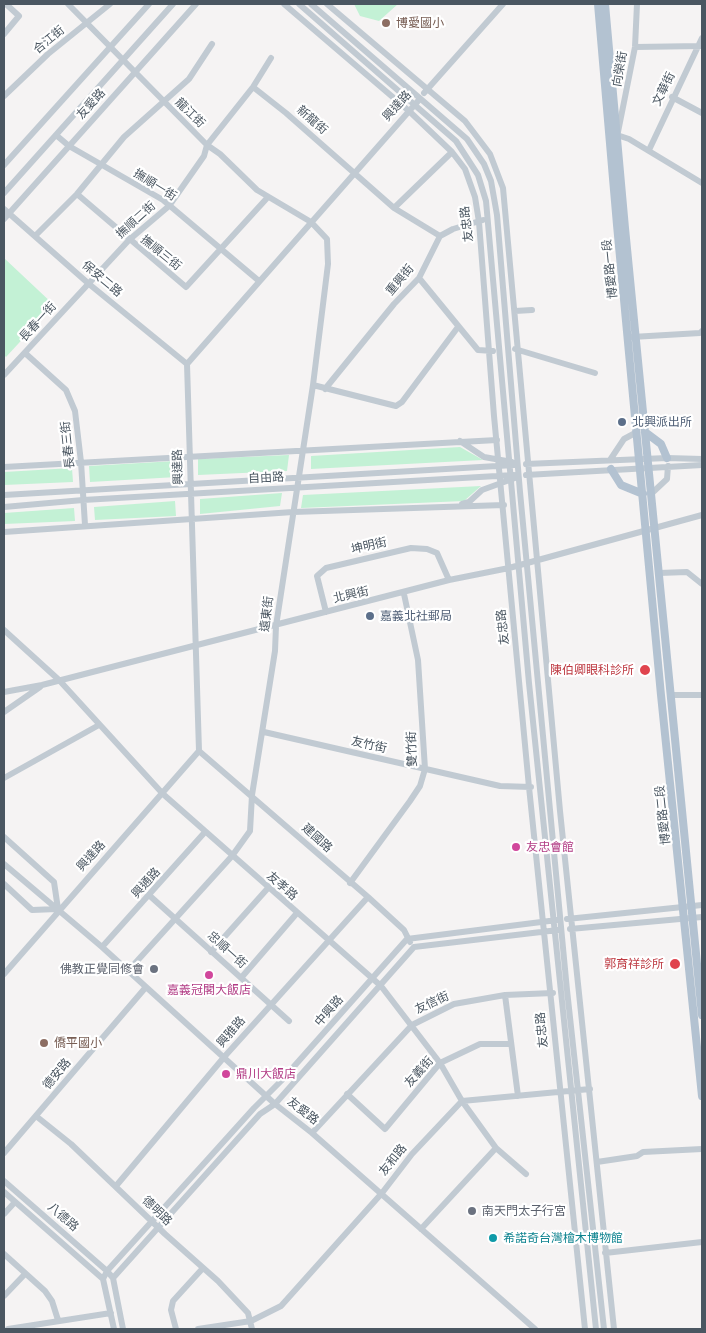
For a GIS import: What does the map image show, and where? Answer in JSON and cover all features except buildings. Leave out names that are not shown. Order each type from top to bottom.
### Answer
[{"type":"main road","name":"博愛路一段","points":[[598,4],[608,128],[645,462],[647,494],[646,532]]},
{"type":"main road","name":"博愛路一段","points":[[605,4],[632,337]]},
{"type":"main road","points":[[641,432],[661,444],[667,458]]},
{"type":"main road","name":"博愛路一段","points":[[645,462],[640,468],[655,529]]},
{"type":"main road","points":[[610,470],[621,485],[647,494]]},
{"type":"main road","name":"博愛路二段","points":[[655,529],[702,1015]]},
{"type":"main road","name":"博愛路二段","points":[[646,532],[702,1096]]},
{"type":"street","points":[[4,34],[19,16],[6,4]]},
{"type":"street","name":"龍江街","points":[[68,4],[162,102],[207,145],[268,197],[311,222]]},
{"type":"street","name":"合江街","points":[[4,96],[48,54],[110,4]]},
{"type":"street","name":"友愛路","points":[[4,165],[149,4]]},
{"type":"street","name":"友愛路","points":[[4,193],[173,4]]},
{"type":"street","name":"友愛路","points":[[5,214],[69,146],[196,4]]},
{"type":"street","name":"友忠路","points":[[284,4],[409,111],[452,152],[470,179],[479,222],[529,787],[544,922],[559,1092],[585,1329]]},
{"type":"street","name":"友忠路","points":[[299,4],[456,141],[472,163],[482,185],[489,218],[498,350],[520,565],[539,786],[596,1329]]},
{"type":"street","points":[[311,4],[421,97],[467,139],[476,151],[491,181],[497,215],[519,476],[563,929],[567,990],[604,1329]]},
{"type":"street","points":[[327,4],[465,122],[483,142],[500,177],[506,212],[558,785],[614,1329]]},
{"type":"street","name":"興達路","points":[[4,974],[58,909],[163,794],[199,751],[187,364],[503,4]]},
{"type":"street","name":"向榮街","points":[[617,136],[635,47],[637,4]]},
{"type":"street","points":[[635,47],[701,43]]},
{"type":"street","name":"文華街","points":[[649,150],[672,97],[701,43]]},
{"type":"street","points":[[34,236],[77,194],[124,137],[189,79],[212,44]]},
{"type":"street","name":"撫順二街","points":[[89,284],[129,240],[169,206],[204,156],[207,145],[252,87],[271,58]]},
{"type":"street","name":"新龍街","points":[[252,87],[286,113],[353,174],[394,208],[440,236]]},
{"type":"street","points":[[672,97],[702,113]]},
{"type":"street","points":[[608,128],[617,136],[629,138],[702,183]]},
{"type":"street","name":"撫順一街","points":[[56,134],[69,146],[169,206],[259,281]]},
{"type":"street","points":[[394,208],[452,152]]},
{"type":"street","name":"撫順三街","points":[[77,194],[186,287],[221,251],[268,197]]},
{"type":"street","points":[[440,236],[453,229],[506,212]]},
{"type":"street","name":"保安二路","points":[[5,214],[187,364]]},
{"type":"street","name":"遠東街","points":[[128,971],[232,856],[250,831],[252,795],[264,732],[276,626],[313,385],[328,264],[327,239],[311,222]]},
{"type":"street","name":"重興街","points":[[325,389],[394,304],[419,278],[440,236]]},
{"type":"street","points":[[419,278],[478,350],[489,352],[518,349],[595,373]]},
{"type":"street","name":"長春一街","points":[[4,375],[89,284]]},
{"type":"street","points":[[515,311],[532,310]]},
{"type":"street","points":[[313,385],[396,406],[402,402],[458,327]]},
{"type":"street","points":[[632,337],[700,333],[702,331]]},
{"type":"street","name":"長春三街","points":[[25,352],[66,390],[75,411],[81,462],[85,525]]},
{"type":"street","points":[[610,460],[624,439],[641,432]]},
{"type":"street","name":"自由路","points":[[4,468],[81,462],[497,440]]},
{"type":"street","name":"自由路","points":[[460,441],[484,457],[499,463]]},
{"type":"street","name":"自由路","points":[[4,495],[499,463],[528,464],[610,460],[645,462],[668,466],[702,456]]},
{"type":"street","name":"自由路","points":[[645,462],[667,458],[702,467]]},
{"type":"street","points":[[647,494],[667,479],[668,466]]},
{"type":"street","name":"自由路","points":[[458,505],[469,502],[482,490],[501,485],[511,478],[519,476],[640,468]]},
{"type":"street","name":"自由路","points":[[4,507],[83,500],[297,487],[500,476],[511,478]]},
{"type":"street","name":"自由路","points":[[4,532],[293,512],[458,505],[504,505]]},
{"type":"street","name":"北興街","points":[[4,692],[42,685],[326,612],[404,594],[449,580],[509,568],[646,532],[702,515]]},
{"type":"street","name":"坤明街","points":[[326,612],[317,576],[326,568],[411,548],[427,549],[437,553],[449,580]]},
{"type":"street","points":[[659,573],[687,572],[702,584]]},
{"type":"street","name":"雙竹街","points":[[350,882],[420,786],[425,769],[418,660],[404,594]]},
{"type":"street","name":"友孝路","points":[[4,630],[59,680],[163,794],[381,986],[440,1064],[462,1102],[496,1148],[526,1174]]},
{"type":"street","points":[[4,712],[42,685]]},
{"type":"street","points":[[671,695],[702,695]]},
{"type":"street","points":[[4,778],[99,725]]},
{"type":"street","name":"友竹街","points":[[264,732],[500,786],[558,785]]},
{"type":"street","name":"建國路","points":[[199,751],[368,897],[404,930],[414,946]]},
{"type":"street","name":"興通路","points":[[102,947],[150,896],[205,832]]},
{"type":"street","points":[[4,837],[54,882],[58,909],[32,910],[4,884]]},
{"type":"street","name":"友愛路","points":[[4,864],[102,947],[225,1056],[267,1097],[312,1132],[535,1329]]},
{"type":"street","points":[[211,952],[268,888]]},
{"type":"street","name":"忠順一街","points":[[150,896],[289,1021]]},
{"type":"street","name":"興雅路","points":[[116,1186],[270,1004],[368,897]]},
{"type":"street","points":[[408,939],[702,905]]},
{"type":"street","points":[[241,978],[296,913]]},
{"type":"street","points":[[414,946],[563,929],[683,917],[702,917]]},
{"type":"street","name":"中興路","points":[[102,1279],[108,1270],[254,1108],[267,1097],[408,939]]},
{"type":"street","name":"中興路","points":[[113,1278],[260,1114],[275,1104],[381,986],[414,946]]},
{"type":"street","name":"德安路","points":[[4,1153],[146,987]]},
{"type":"street","name":"友信街","points":[[312,1132],[412,1025],[454,1004],[505,995],[578,990]]},
{"type":"street","points":[[505,995],[518,1096]]},
{"type":"street","name":"友義街","points":[[347,1094],[385,1129],[440,1064],[480,1044],[511,1044]]},
{"type":"street","points":[[462,1102],[590,1089]]},
{"type":"street","name":"友和路","points":[[198,1329],[251,1321],[281,1306],[382,1193],[412,1154],[462,1102]]},
{"type":"street","name":"德明路","points":[[36,1116],[71,1144],[248,1312],[252,1329]]},
{"type":"street","points":[[421,1229],[496,1148]]},
{"type":"street","points":[[597,1162],[637,1156],[643,1152],[702,1149]]},
{"type":"street","name":"八德路","points":[[4,1181],[108,1270],[113,1278]]},
{"type":"street","name":"八德路","points":[[4,1192],[102,1279]]},
{"type":"street","points":[[4,1214],[15,1202]]},
{"type":"street","points":[[606,1253],[702,1242]]},
{"type":"street","points":[[4,1254],[24,1275],[45,1291],[52,1302],[58,1320]]},
{"type":"street","points":[[176,1329],[172,1310],[173,1301],[203,1268]]},
{"type":"street","points":[[4,1296],[24,1275]]},
{"type":"street","points":[[114,1329],[102,1279],[113,1278],[123,1329]]},
{"type":"street","points":[[8,1329],[111,1313]]},
{"type":"green space","points":[[354,4],[398,4],[379,21],[360,16]]},
{"type":"green space","points":[[4,258],[54,305],[6,357],[4,355]]},
{"type":"green space","points":[[460,447],[483,460],[311,469],[311,456]]},
{"type":"green space","points":[[289,455],[287,471],[198,475],[198,459]]},
{"type":"green space","points":[[175,461],[177,477],[90,482],[89,466]]},
{"type":"green space","points":[[72,468],[73,482],[4,485],[4,472]]},
{"type":"green space","points":[[481,486],[464,501],[301,508],[303,495]]},
{"type":"green space","points":[[282,493],[280,506],[200,514],[200,499]]},
{"type":"green space","points":[[175,501],[176,516],[95,520],[94,507]]},
{"type":"green space","points":[[74,508],[75,521],[4,524],[4,513]]},
{"type":"place","name":"博愛國小","points":[[386,23]]},
{"type":"place","name":"北興派出所","points":[[622,422]]},
{"type":"place","name":"嘉義北社郵局","points":[[370,616]]},
{"type":"place","name":"陳伯卿眼科診所","points":[[645,670]]},
{"type":"place","name":"友忠會館","points":[[516,847]]},
{"type":"place","name":"郭育祥診所","points":[[675,964]]},
{"type":"place","name":"佛教正覺同修會","points":[[154,969]]},
{"type":"place","name":"嘉義冠閣大飯店","points":[[209,975]]},
{"type":"place","name":"僑平國小","points":[[44,1043]]},
{"type":"place","name":"鼎川大飯店","points":[[226,1074]]},
{"type":"place","name":"南天門太子行宮","points":[[472,1211]]},
{"type":"place","name":"希諾奇台灣檜木博物館","points":[[493,1238]]}]
